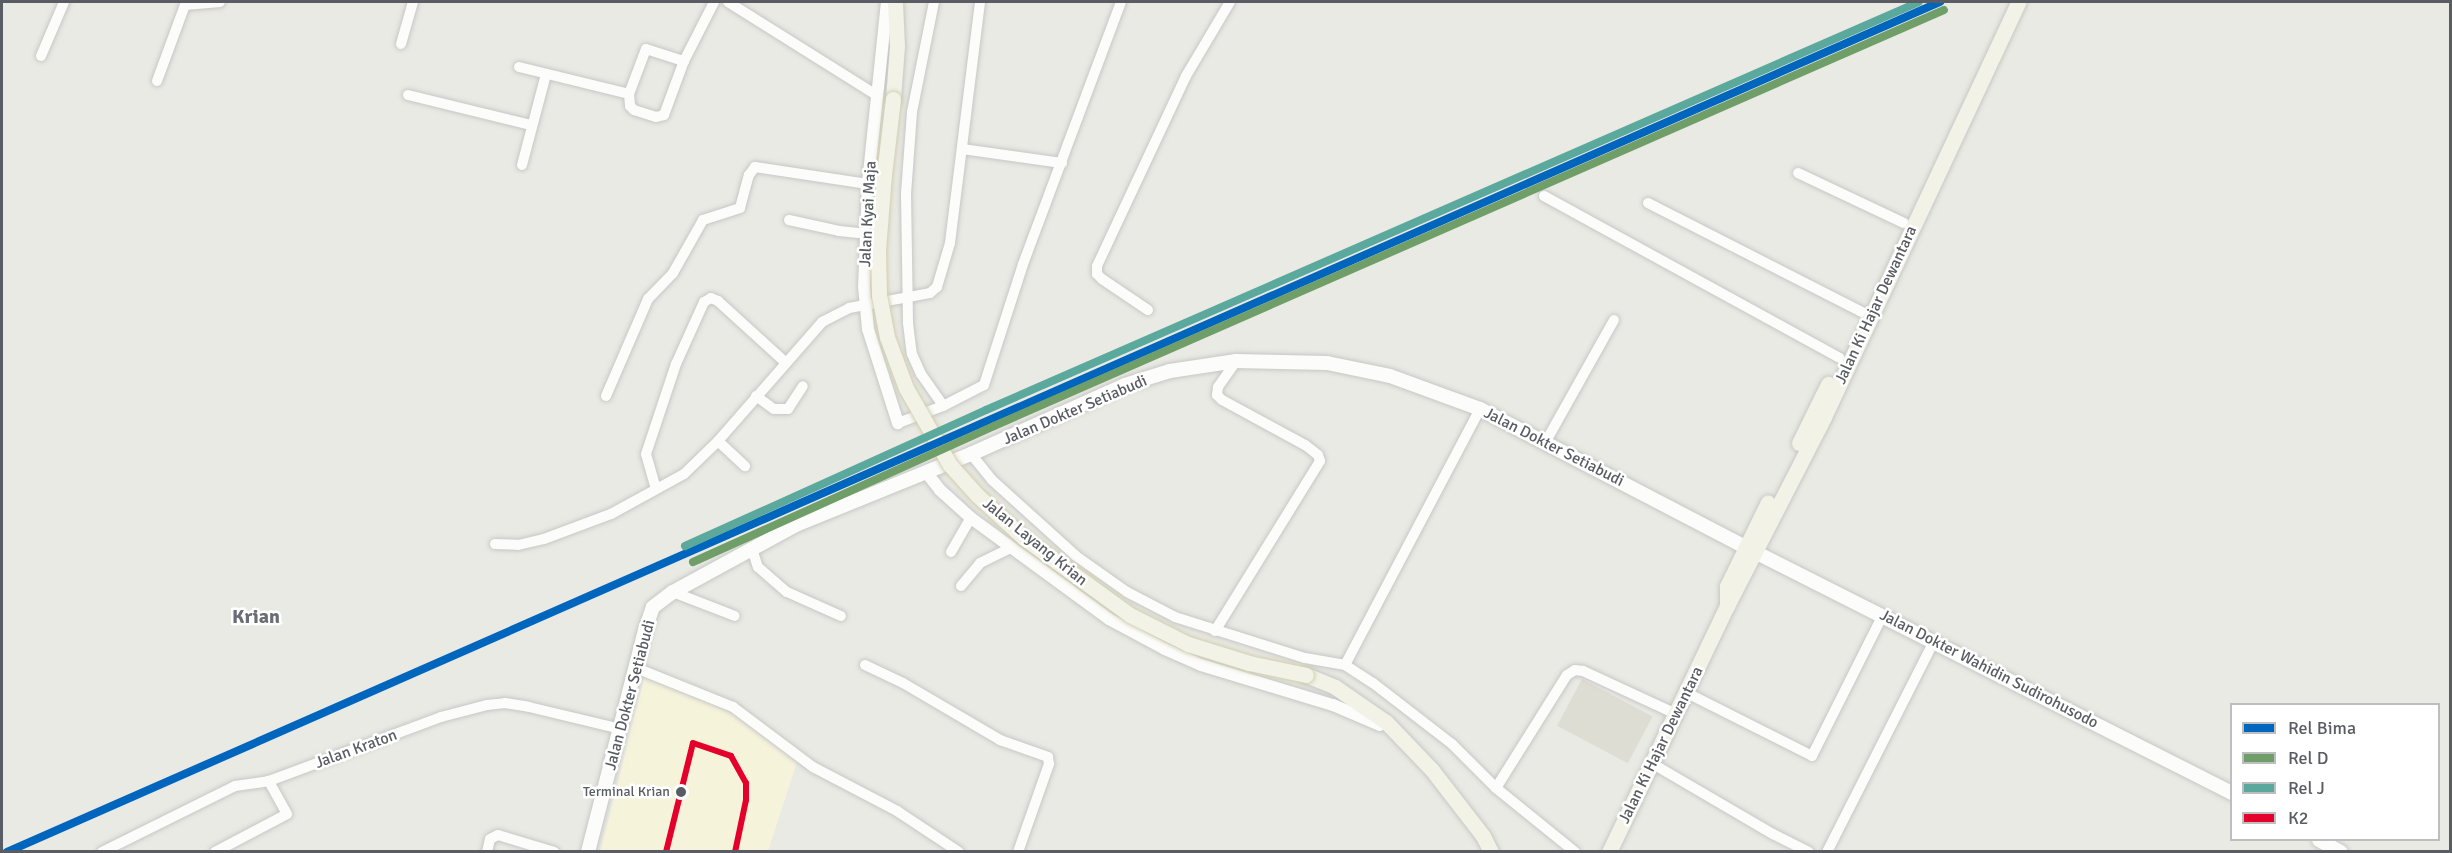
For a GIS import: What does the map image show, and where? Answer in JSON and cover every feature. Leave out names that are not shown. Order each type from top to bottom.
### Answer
[{"type":"main road","name":"Jalan Layang Krian","points":[[895,2],[897,46],[885,98],[879,295],[887,337],[906,388],[950,465],[977,495],[1024,538],[1130,615],[1188,644],[1249,663],[1306,675],[1335,687],[1360,702],[1386,722],[1421,758],[1483,836],[1491,852]]},
{"type":"main road","name":"Jalan Ki Hajar Dewantara","points":[[1750,549],[2007,2]]},
{"type":"main road","name":"Jalan Ki Hajar Dewantara","points":[[1609,852],[1688,693],[1727,606],[1727,585],[1750,549],[1824,417],[2018,2]]},
{"type":"main road","name":"Jalan Dokter Setiabudi","points":[[588,852],[653,607],[673,592],[796,525],[968,455],[1125,385],[1170,371],[1236,361],[1327,363],[1390,376],[1480,409],[1750,549]]},
{"type":"main road","name":"Jalan Dokter Wahidin Sudirohusodo","points":[[1750,549],[2230,792]]},
{"type":"main road","points":[[2321,841],[2341,852]]},
{"type":"street","points":[[41,56],[64,2]]},
{"type":"street","points":[[157,81],[185,4],[220,2]]},
{"type":"street","points":[[401,44],[413,2]]},
{"type":"street","points":[[684,61],[646,49],[629,94],[630,106],[634,110],[661,117],[684,61],[714,2]]},
{"type":"street","points":[[728,2],[885,98]]},
{"type":"street","name":"Jalan Kyai Maja","points":[[887,2],[885,98],[868,184],[866,234],[871,303],[868,329],[898,423]]},
{"type":"street","points":[[934,2],[912,112],[906,193],[908,297],[912,354],[940,406]]},
{"type":"street","points":[[495,544],[518,545],[544,539],[610,514],[684,474],[718,441],[822,322],[849,308],[930,293],[940,282],[950,243],[980,2]]},
{"type":"street","points":[[898,423],[984,385],[1023,264],[1121,2]]},
{"type":"street","points":[[1148,310],[1102,279],[1097,274],[1097,266],[1186,76],[1230,2]]},
{"type":"street","points":[[519,67],[629,94]]},
{"type":"street","points":[[522,165],[546,74]]},
{"type":"street","points":[[408,95],[531,125]]},
{"type":"street","points":[[962,149],[1062,163]]},
{"type":"street","points":[[606,396],[648,299],[676,269],[704,220],[740,208],[749,175],[755,167],[868,184]]},
{"type":"street","points":[[1798,173],[1904,223]]},
{"type":"street","points":[[1544,196],[1840,358]]},
{"type":"street","points":[[1648,203],[1862,312]]},
{"type":"street","points":[[789,220],[839,231],[866,234]]},
{"type":"street","points":[[656,489],[646,454],[676,364],[704,302],[711,298],[718,301],[785,362]]},
{"type":"street","points":[[1545,443],[1614,320]]},
{"type":"street","points":[[1215,631],[1320,461],[1318,455],[1305,445],[1222,400],[1217,395],[1218,387],[1236,361]]},
{"type":"street","points":[[756,396],[774,409],[788,409],[803,386]]},
{"type":"street","points":[[1345,666],[1480,409]]},
{"type":"street","points":[[718,441],[745,466]]},
{"type":"street","points":[[968,455],[992,480],[1122,597],[1174,618],[1215,631],[1305,658],[1345,666],[1373,683],[1452,744],[1496,788],[1575,852]]},
{"type":"street","points":[[926,472],[940,490],[971,518],[1109,619],[1201,665],[1358,714],[1378,724],[1421,758]]},
{"type":"street","points":[[951,552],[971,518]]},
{"type":"street","points":[[961,586],[980,563],[1011,548]]},
{"type":"street","points":[[752,549],[758,567],[787,592],[841,616]]},
{"type":"street","points":[[673,592],[735,616]]},
{"type":"street","points":[[1109,619],[1122,597]]},
{"type":"street","points":[[1688,693],[1813,756],[1883,615]]},
{"type":"street","points":[[1827,852],[1934,641]]},
{"type":"street","points":[[865,665],[903,683],[1000,740],[1048,757],[1049,764],[1018,852]]},
{"type":"street","points":[[636,668],[733,707],[813,767],[897,811],[959,852]]},
{"type":"street","points":[[1496,788],[1567,675],[1575,670],[1583,670],[1676,714]]},
{"type":"street","name":"Jalan Kraton","points":[[102,852],[235,786],[270,781],[441,717],[505,703],[621,729]]},
{"type":"street","points":[[1653,764],[1773,834],[1809,852]]},
{"type":"street","points":[[215,852],[287,814],[270,781]]},
{"type":"street","points":[[487,852],[490,840],[498,835],[554,852]]},
{"type":"shaded area","name":"Terminal Krian","points":[[646,671],[711,696],[797,762],[768,851],[600,852]]},
{"type":"shaded area","points":[[1582,679],[1653,717],[1628,763],[1557,726]]},
{"type":"rail line","name":"J","points":[[685,546],[986,410],[1919,2]]},
{"type":"rail line","name":"Bima","points":[[7,852],[1940,2]]},
{"type":"rail line","name":"D","points":[[693,562],[994,426],[1944,10]]},
{"type":"transit line","name":"K2","points":[[666,852],[693,743],[731,756],[746,783],[746,800],[735,852]]},
{"type":"place","name":"Terminal Krian","points":[[681,792]]},
{"type":"district","name":"Krian","points":[[256,616]]}]
